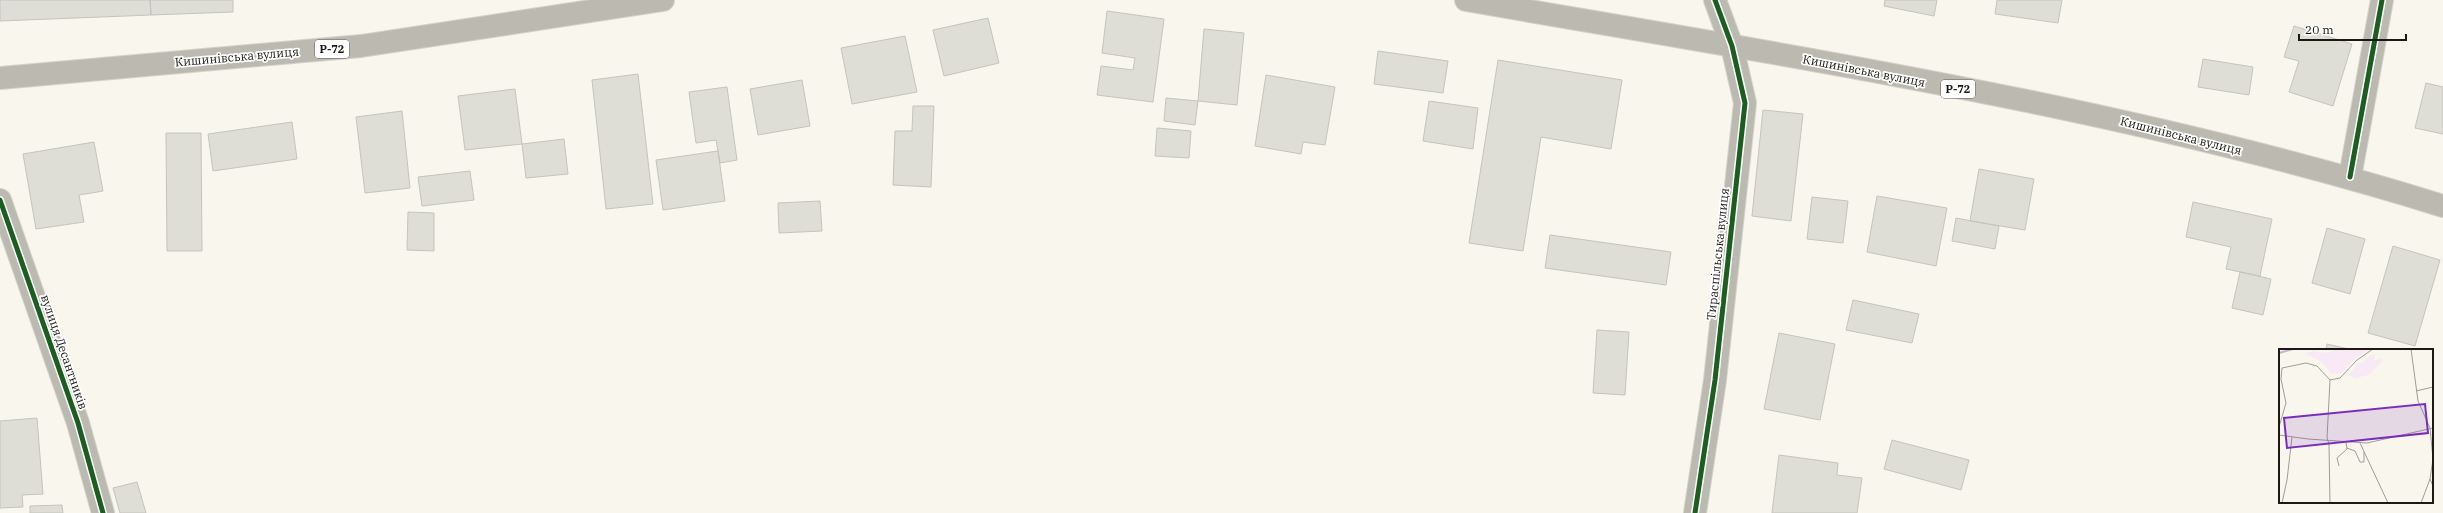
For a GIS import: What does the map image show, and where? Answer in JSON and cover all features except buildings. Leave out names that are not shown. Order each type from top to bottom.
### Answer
[{"type":"main road","name":"Кишинівська вулиця","points":[[0,78],[361,46],[663,0]]},
{"type":"main road","name":"Кишинівська вулиця","points":[[1466,0],[1732,46],[2079,111],[2350,177],[2443,206]]},
{"type":"street","name":"Тираспільська вулиця","points":[[1695,513],[1715,380],[1745,102],[1732,46],[1715,0]]},
{"type":"street","points":[[2350,177],[2382,0]]},
{"type":"street","name":"вулиця Десантників","points":[[0,200],[78,423],[103,513]]},
{"type":"cycle path","points":[[1695,513],[1715,380],[1745,103],[1732,46],[1715,0]]},
{"type":"cycle path","points":[[2350,177],[2382,0]]},
{"type":"cycle path","points":[[0,200],[78,423],[103,513]]}]
